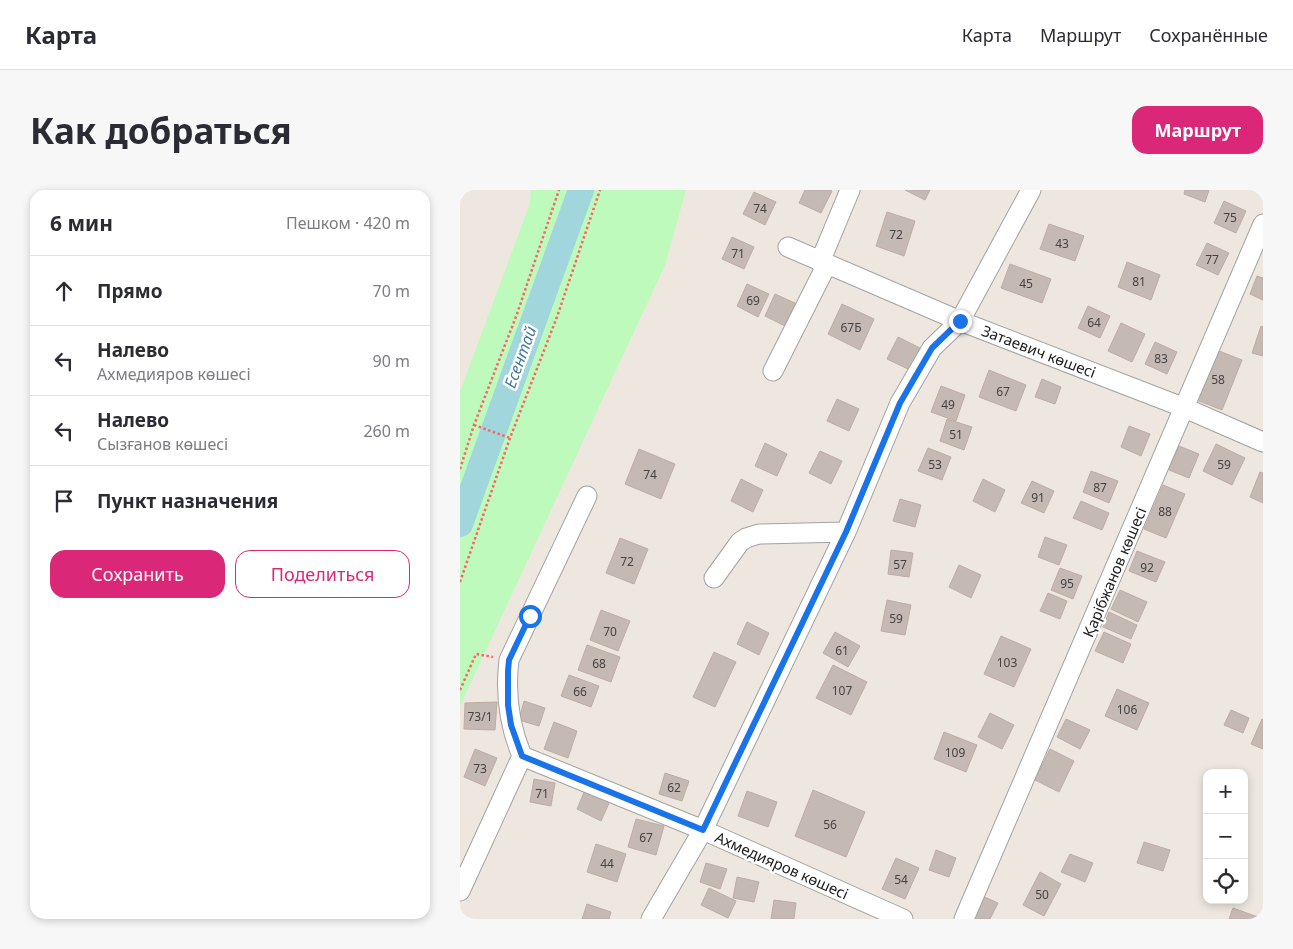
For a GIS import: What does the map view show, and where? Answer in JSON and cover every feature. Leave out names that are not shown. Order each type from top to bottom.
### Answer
[{"type":"street","points":[[772,371],[824,263],[850,190]]},
{"type":"street","points":[[651,919],[703,830],[846,532],[900,403],[932,348],[960,321],[1031,190]]},
{"type":"street","name":"Қарібжанов көшесі","points":[[964,919],[1263,224]]},
{"type":"street","name":"Затаевич көшесі","points":[[788,247],[960,321],[1185,408],[1263,442]]},
{"type":"street","points":[[460,891],[522,756],[511,725],[508,705],[509,660],[587,496]]},
{"type":"street","points":[[714,578],[740,542],[752,536],[759,534],[846,532]]},
{"type":"street","name":"Ахмедияров көшесі","points":[[522,756],[703,830],[903,919]]},
{"type":"path","points":[[460,469],[474,425],[517,314],[559,190]]},
{"type":"path","points":[[460,582],[510,438],[557,317],[600,190]]},
{"type":"path","points":[[474,425],[510,438]]},
{"type":"path","points":[[460,690],[476,654],[509,660]]},
{"type":"green space","points":[[531,190],[686,190],[665,265],[460,706],[460,392],[530,203]]},
{"type":"building","points":[[805,190],[832,191],[821,213],[799,203]]},
{"type":"building","points":[[905,190],[930,190],[925,200]]},
{"type":"building","points":[[1185,190],[1209,190],[1205,202],[1184,194]]},
{"type":"building","points":[[754,192],[776,202],[765,225],[743,214]]},
{"type":"building","points":[[1224,201],[1246,211],[1236,233],[1214,223]]},
{"type":"building","points":[[887,212],[915,221],[904,256],[876,246]]},
{"type":"building","points":[[1049,224],[1084,236],[1075,261],[1040,249]]},
{"type":"building","points":[[732,237],[754,247],[744,269],[722,259]]},
{"type":"building","points":[[1207,243],[1229,253],[1218,275],[1196,265]]},
{"type":"building","points":[[1127,262],[1160,275],[1151,300],[1118,287]]},
{"type":"building","points":[[1010,264],[1051,279],[1042,303],[1001,288]]},
{"type":"building","points":[[1257,276],[1263,278],[1263,300],[1250,294]]},
{"type":"building","points":[[747,284],[769,294],[758,317],[737,306]]},
{"type":"building","points":[[775,294],[797,304],[787,327],[765,316]]},
{"type":"building","points":[[842,304],[874,319],[860,350],[828,334]]},
{"type":"building","points":[[1088,306],[1110,316],[1100,338],[1078,328]]},
{"type":"building","points":[[1121,323],[1145,334],[1132,362],[1108,351]]},
{"type":"building","points":[[1261,326],[1263,327],[1263,356],[1252,353]]},
{"type":"building","points":[[898,337],[920,348],[910,370],[887,359]]},
{"type":"building","points":[[1155,342],[1177,352],[1167,374],[1145,364]]},
{"type":"building","points":[[1214,349],[1242,360],[1222,410],[1194,399]]},
{"type":"building","points":[[989,370],[1026,385],[1016,411],[979,397]]},
{"type":"building","points":[[1042,379],[1061,387],[1055,404],[1035,397]]},
{"type":"building","points":[[941,386],[965,395],[956,421],[931,412]]},
{"type":"building","points":[[837,399],[859,409],[849,431],[827,421]]},
{"type":"building","points":[[947,419],[972,427],[964,450],[940,441]]},
{"type":"building","points":[[1129,426],[1150,434],[1141,456],[1121,447]]},
{"type":"building","points":[[765,443],[787,454],[777,476],[755,466]]},
{"type":"building","points":[[1216,444],[1245,458],[1232,485],[1203,471]]},
{"type":"building","points":[[1179,446],[1199,454],[1189,478],[1169,470]]},
{"type":"building","points":[[928,448],[951,457],[942,480],[918,471]]},
{"type":"building","points":[[639,449],[675,464],[661,499],[625,484]]},
{"type":"building","points":[[820,451],[842,461],[831,484],[809,473]]},
{"type":"building","points":[[1091,471],[1118,481],[1109,503],[1083,492]]},
{"type":"building","points":[[1260,472],[1263,473],[1263,503],[1250,497]]},
{"type":"building","points":[[741,479],[763,490],[753,512],[731,501]]},
{"type":"building","points":[[983,479],[1005,490],[995,512],[973,501]]},
{"type":"building","points":[[1032,481],[1054,491],[1044,513],[1021,503]]},
{"type":"building","points":[[1163,485],[1185,494],[1166,538],[1144,529]]},
{"type":"building","points":[[900,499],[921,505],[915,527],[893,521]]},
{"type":"building","points":[[1081,501],[1109,513],[1102,530],[1073,518]]},
{"type":"building","points":[[1045,537],[1067,545],[1059,565],[1038,557]]},
{"type":"building","points":[[620,538],[648,549],[634,584],[606,573]]},
{"type":"building","points":[[891,550],[913,553],[909,577],[888,574]]},
{"type":"building","points":[[1137,551],[1165,562],[1156,582],[1129,571]]},
{"type":"building","points":[[959,565],[981,575],[971,598],[949,587]]},
{"type":"building","points":[[1060,568],[1082,576],[1073,599],[1051,590]]},
{"type":"building","points":[[1120,590],[1147,602],[1138,622],[1111,609]]},
{"type":"building","points":[[1048,593],[1067,601],[1060,619],[1040,611]]},
{"type":"building","points":[[887,600],[911,605],[905,635],[881,631]]},
{"type":"building","points":[[601,610],[630,621],[618,651],[590,640]]},
{"type":"building","points":[[1109,612],[1137,625],[1131,639],[1103,627]]},
{"type":"building","points":[[747,622],[769,633],[759,655],[737,644]]},
{"type":"building","points":[[835,632],[860,646],[848,667],[823,653]]},
{"type":"building","points":[[1104,632],[1131,644],[1123,663],[1095,651]]},
{"type":"building","points":[[1001,636],[1031,649],[1014,687],[984,674]]},
{"type":"building","points":[[587,645],[620,657],[611,682],[578,670]]},
{"type":"building","points":[[714,652],[736,662],[715,707],[693,697]]},
{"type":"building","points":[[833,665],[867,682],[851,715],[816,698]]},
{"type":"building","points":[[569,675],[599,686],[591,707],[561,696]]},
{"type":"building","points":[[1117,689],[1149,703],[1137,730],[1105,716]]},
{"type":"building","points":[[524,701],[545,708],[539,726],[519,720]]},
{"type":"building","points":[[497,702],[495,730],[464,729],[465,703]]},
{"type":"building","points":[[1231,710],[1249,718],[1243,733],[1224,725]]},
{"type":"building","points":[[990,713],[1014,725],[1002,749],[978,737]]},
{"type":"building","points":[[1066,719],[1090,730],[1080,749],[1057,737]]},
{"type":"building","points":[[1263,720],[1263,749],[1251,744]]},
{"type":"building","points":[[554,722],[577,731],[568,758],[544,749]]},
{"type":"building","points":[[944,732],[977,745],[966,772],[934,759]]},
{"type":"building","points":[[475,749],[497,758],[485,786],[464,777]]},
{"type":"building","points":[[1050,749],[1074,761],[1059,792],[1035,780]]},
{"type":"building","points":[[665,773],[689,781],[682,801],[659,794]]},
{"type":"building","points":[[534,779],[555,783],[551,806],[530,802]]},
{"type":"building","points":[[585,790],[610,801],[601,821],[577,809]]},
{"type":"building","points":[[813,790],[865,812],[846,857],[795,836]]},
{"type":"building","points":[[747,791],[777,802],[768,827],[738,816]]},
{"type":"building","points":[[636,819],[664,826],[656,855],[628,847]]},
{"type":"building","points":[[1144,842],[1170,850],[1163,871],[1137,863]]},
{"type":"building","points":[[596,844],[626,854],[617,882],[587,872]]},
{"type":"building","points":[[936,850],[956,858],[949,877],[929,870]]},
{"type":"building","points":[[1070,854],[1093,863],[1085,882],[1061,872]]},
{"type":"building","points":[[896,858],[919,868],[905,899],[882,889]]},
{"type":"building","points":[[706,863],[727,869],[720,889],[700,882]]},
{"type":"building","points":[[1040,872],[1061,884],[1044,916],[1023,905]]},
{"type":"building","points":[[737,877],[759,882],[754,902],[733,898]]},
{"type":"building","points":[[709,888],[736,901],[728,918],[701,905]]},
{"type":"building","points":[[980,895],[998,903],[990,919],[970,919]]},
{"type":"building","points":[[774,900],[796,903],[794,919],[771,919]]},
{"type":"building","points":[[587,904],[611,912],[609,919],[582,919]]},
{"type":"building","points":[[1233,908],[1258,917],[1257,919],[1229,919]]},
{"type":"waterway","name":"Есентай","points":[[460,524],[581,190]]},
{"type":"route","points":[[530,616],[509,660],[507,688],[511,725],[522,756],[703,830],[846,532],[900,403],[932,348],[960,321]]}]
